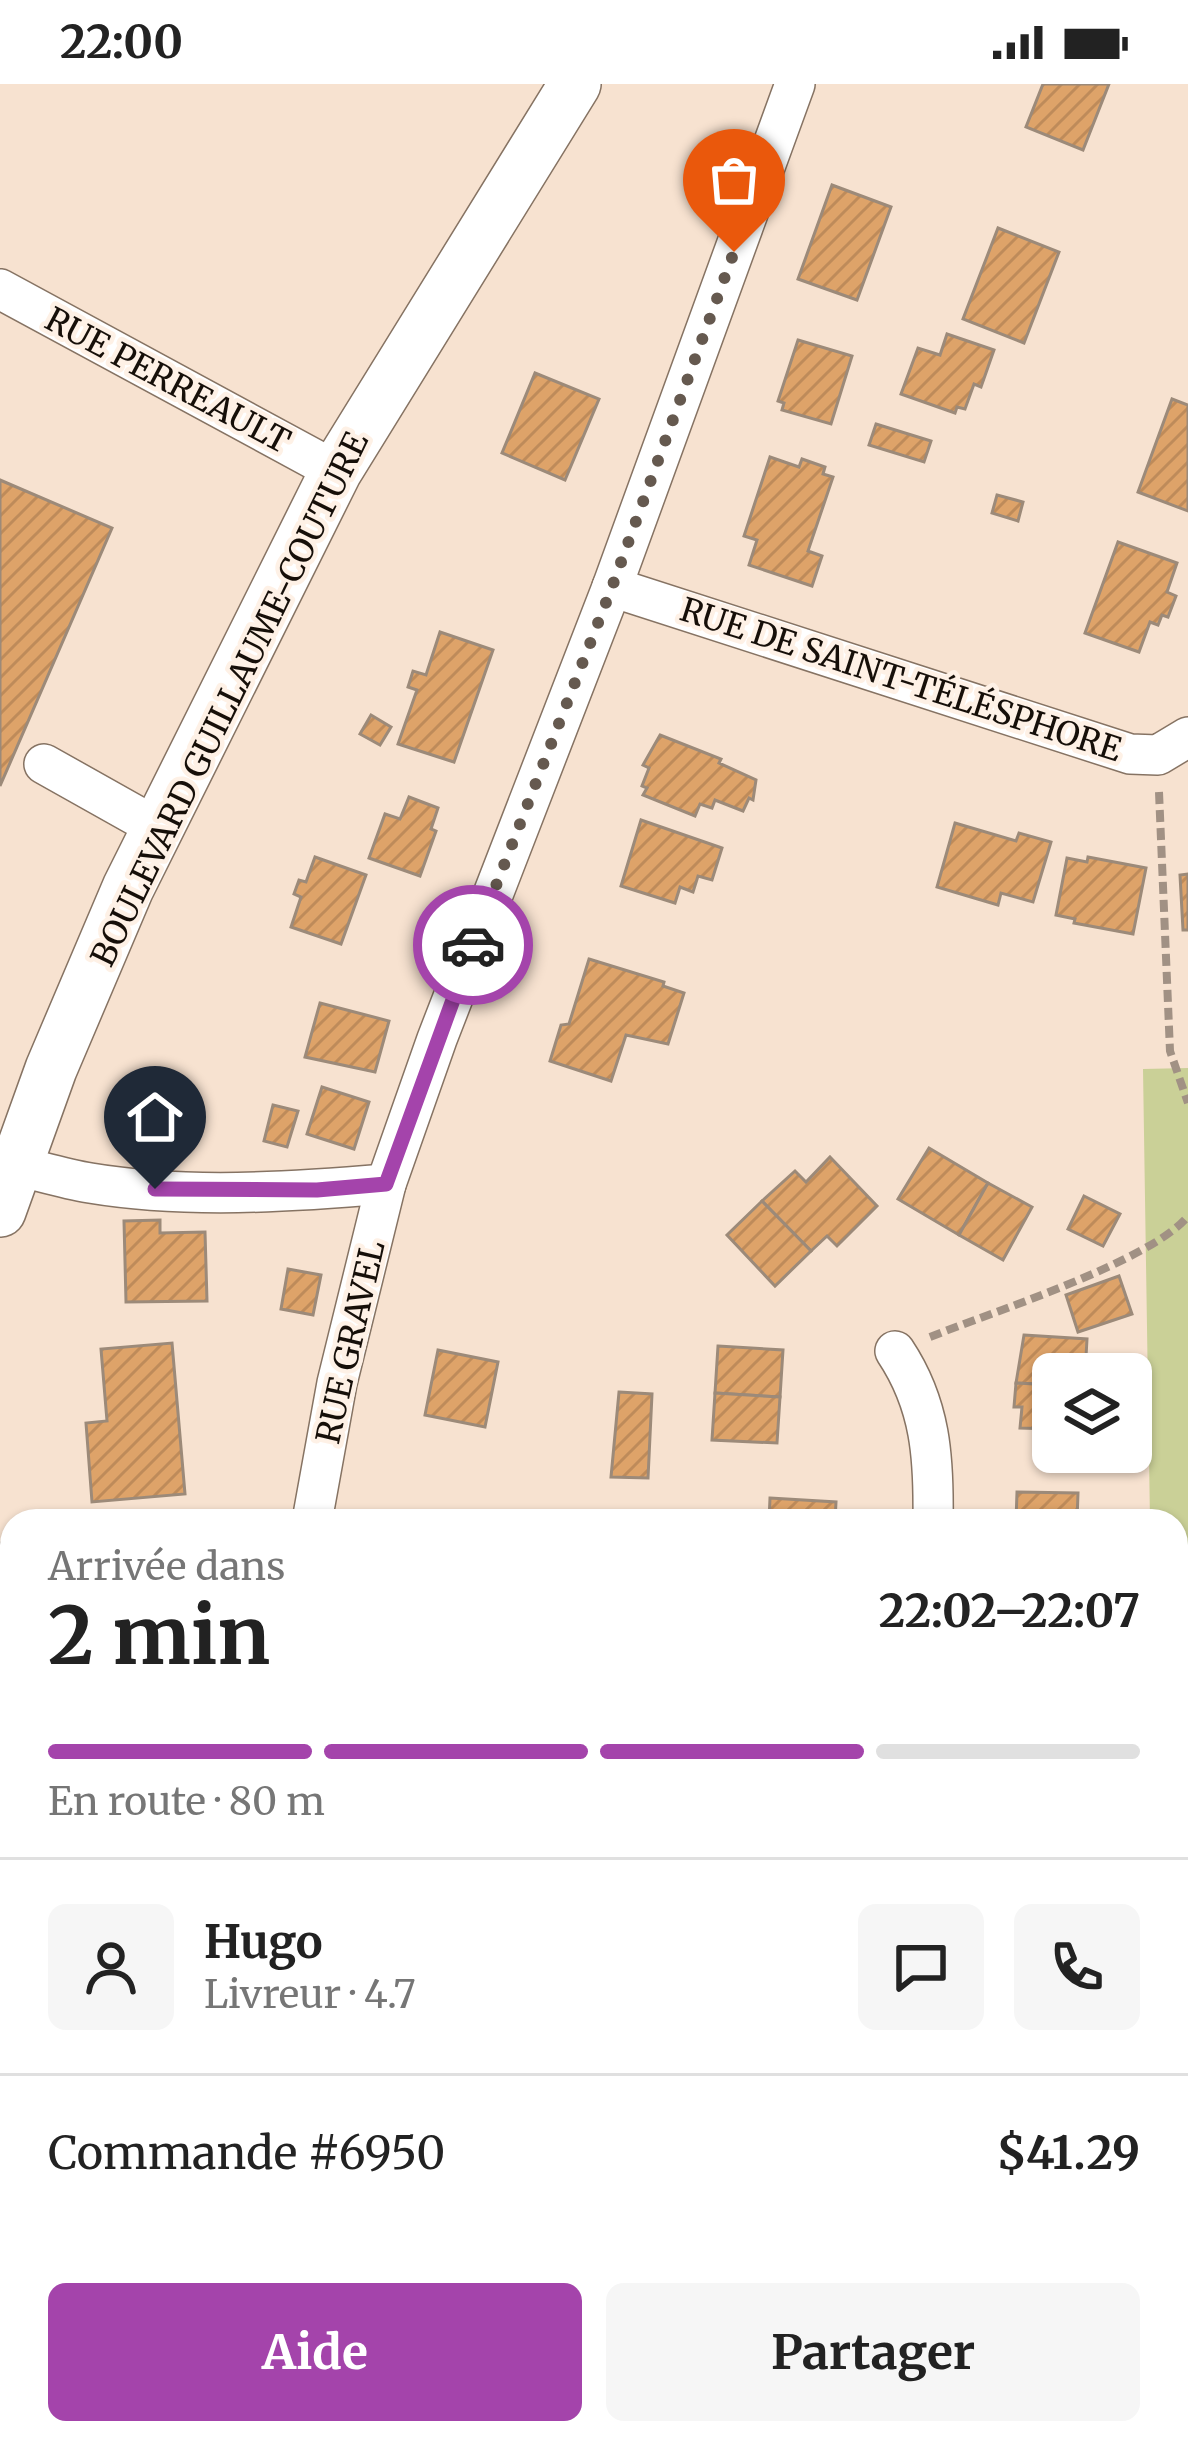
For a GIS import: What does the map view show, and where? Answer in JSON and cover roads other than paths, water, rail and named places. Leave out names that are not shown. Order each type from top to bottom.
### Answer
[{"type":"main road","name":"BOULEVARD GUILLAUME-COUTURE","points":[[5,1180],[158,828],[336,471],[575,84]]},
{"type":"street","name":"RUE GRAVEL","points":[[315,1509],[337,1383],[386,1184],[436,1039],[612,587],[795,84]]},
{"type":"street","name":"RUE PERREAULT","points":[[0,290],[336,471]]},
{"type":"street","name":"RUE DE SAINT-TÉLÉSPHORE","points":[[612,587],[1130,754],[1173,746]]},
{"type":"street","points":[[44,764],[158,828]]},
{"type":"street","points":[[5,1180],[155,1189],[317,1190],[386,1184]]},
{"type":"street","points":[[896,1352],[914,1379],[926,1413],[934,1459],[933,1509]]}]
